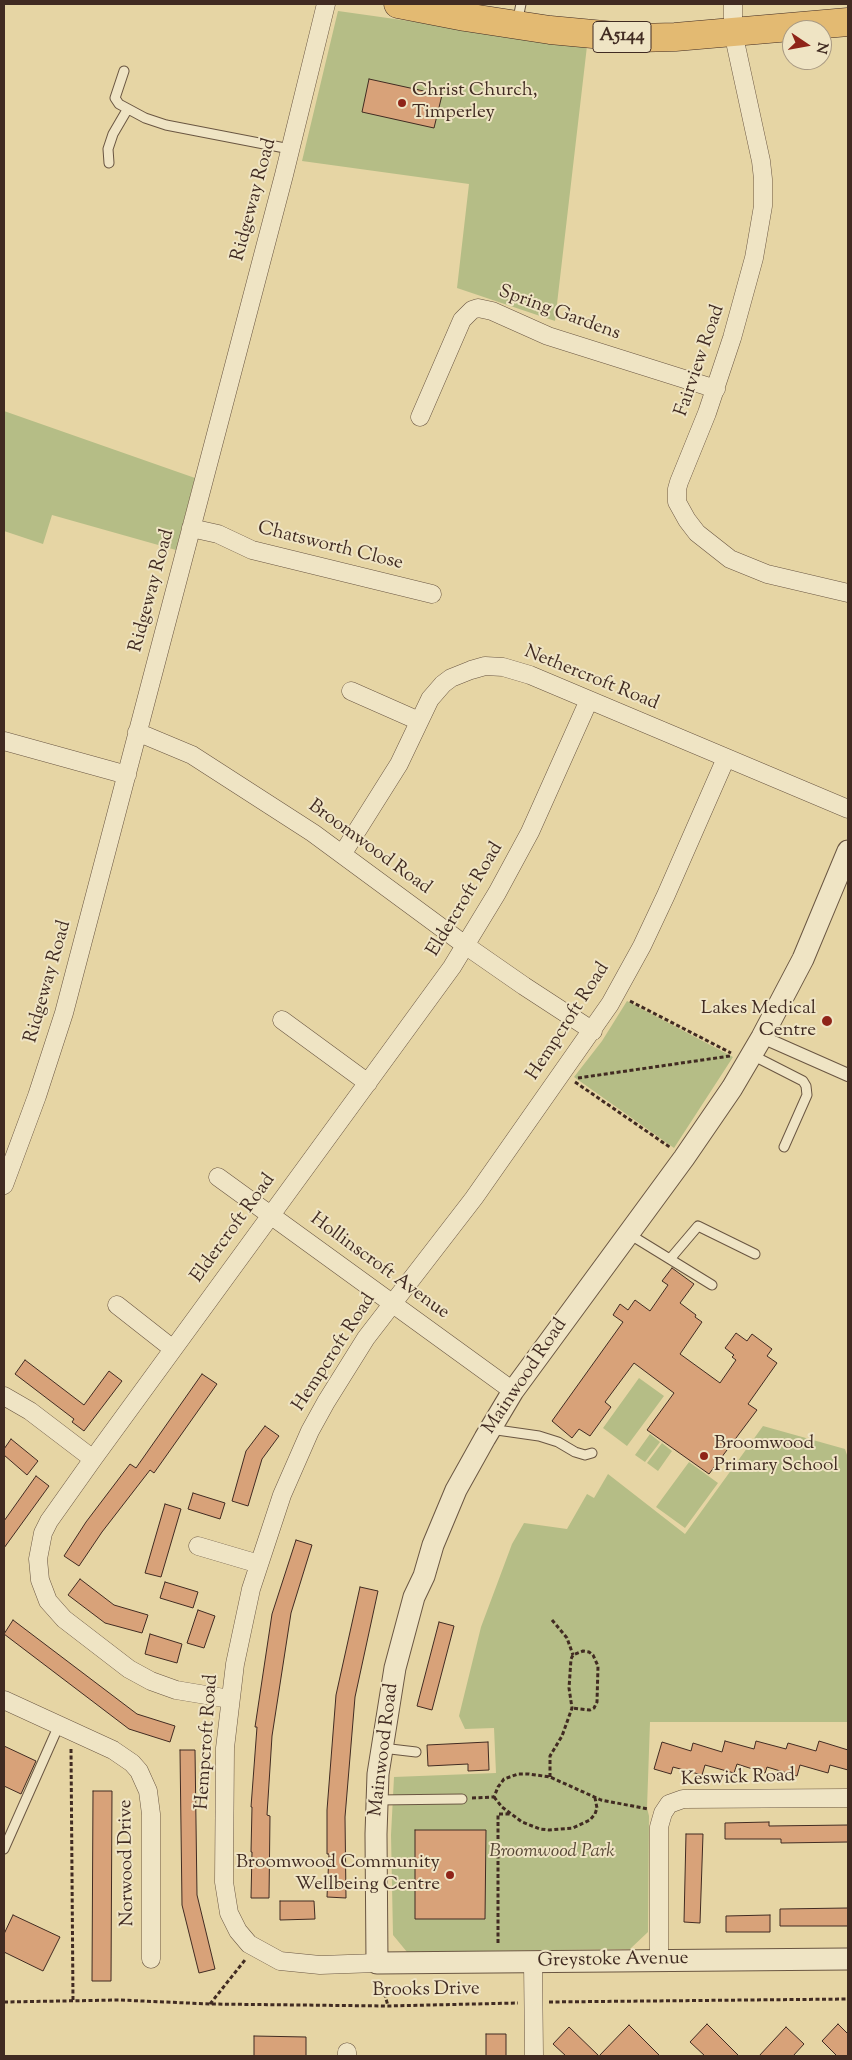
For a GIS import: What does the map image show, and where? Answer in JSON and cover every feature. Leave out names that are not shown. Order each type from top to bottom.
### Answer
[{"type":"main road","name":"A5144","points":[[398,4],[519,14],[575,33],[636,38],[848,22]]},
{"type":"street","name":"Ridgeway Road","points":[[4,1185],[37,1096],[64,1013],[290,149],[326,4]]},
{"type":"street","name":"Fairview Road","points":[[733,4],[733,32],[761,161],[764,193],[754,258],[732,338],[716,389],[677,489],[677,502],[697,533],[722,554],[767,574],[848,593]]},
{"type":"street","name":"Spring Gardens","points":[[419,418],[462,320],[472,310],[478,308],[492,311],[548,336],[716,389]]},
{"type":"street","name":"Chatsworth Close","points":[[191,528],[218,534],[252,550],[432,594]]},
{"type":"street","name":"Nethercroft Road","points":[[342,853],[399,764],[430,699],[443,684],[461,674],[486,666],[519,671],[848,809]]},
{"type":"street","points":[[349,690],[419,721]]},
{"type":"street","name":"Eldercroft Road","points":[[230,1699],[176,1690],[141,1676],[64,1619],[48,1601],[42,1588],[38,1570],[39,1550],[43,1534],[49,1520],[93,1459],[441,984],[498,893],[530,832],[589,700]]},
{"type":"street","name":"Broomwood Road","points":[[137,732],[192,756],[342,853],[465,945],[524,986],[593,1030]]},
{"type":"street","points":[[4,741],[127,775]]},
{"type":"street","name":"Hempcroft Road","points":[[377,1963],[320,1965],[290,1963],[271,1957],[254,1948],[244,1938],[232,1920],[225,1896],[224,1773],[230,1699],[239,1640],[259,1564],[282,1495],[310,1431],[343,1373],[393,1303],[474,1198],[593,1030],[616,994],[670,887],[726,758]]},
{"type":"street","name":"Mainwood Road","points":[[377,1963],[376,1800],[390,1690],[414,1597],[424,1576],[444,1516],[465,1472],[513,1391],[684,1158],[732,1088],[757,1046],[842,884],[848,851]]},
{"type":"street","points":[[280,1018],[368,1083]]},
{"type":"street","points":[[757,1046],[848,1075]]},
{"type":"street","name":"Hollinscroft Avenue","points":[[215,1176],[513,1391]]},
{"type":"street","points":[[115,1303],[173,1349]]},
{"type":"street","points":[[4,1396],[30,1411],[93,1459]]},
{"type":"street","points":[[196,1545],[259,1564]]},
{"type":"street","name":"Norwood Drive","points":[[4,1700],[113,1750],[132,1763],[139,1771],[148,1791],[151,1814],[150,1960]]},
{"type":"street","name":"Keswick Road","points":[[658,1960],[659,1828],[663,1813],[669,1804],[683,1799],[848,1798]]},
{"type":"street","name":"Greystoke Avenue","points":[[377,1963],[848,1958]]},
{"type":"street","points":[[533,1962],[534,2056]]},
{"type":"lane","points":[[124,71],[115,98],[127,110],[166,125],[290,149]]},
{"type":"lane","points":[[109,163],[108,149],[112,134],[127,110]]},
{"type":"lane","points":[[757,1046],[803,1080],[806,1086],[807,1095],[784,1147]]},
{"type":"lane","points":[[670,1259],[698,1226],[756,1254]]},
{"type":"lane","points":[[628,1234],[712,1285]]},
{"type":"lane","points":[[490,1429],[538,1436],[558,1442],[575,1452],[592,1453]]},
{"type":"lane","points":[[4,1849],[65,1728]]},
{"type":"lane","points":[[382,1748],[416,1752]]},
{"type":"lane","points":[[376,1800],[462,1799]]},
{"type":"path","points":[[616,994],[735,1055],[572,1079],[684,1158]]},
{"type":"path","points":[[550,1777],[550,1756],[562,1736],[572,1708],[569,1688],[573,1655],[567,1638],[552,1620]]},
{"type":"path","points":[[572,1708],[590,1710],[594,1708],[597,1702],[598,1666],[596,1660],[589,1652],[583,1651],[573,1655]]},
{"type":"path","points":[[65,1728],[73,2001]]},
{"type":"path","points":[[494,1797],[498,1786],[504,1779],[518,1773],[550,1777],[595,1798],[663,1813]]},
{"type":"path","points":[[462,1799],[494,1797],[522,1822],[540,1829],[573,1828],[590,1820],[597,1808],[595,1798]]},
{"type":"path","points":[[498,1962],[498,1814],[511,1814]]},
{"type":"path","points":[[210,2004],[254,1948]]},
{"type":"path","points":[[377,1963],[388,2006]]},
{"type":"path","name":"Brooks Drive","points":[[4,2002],[119,2000],[210,2004],[388,2006],[533,2002],[848,1999]]},
{"type":"green space","points":[[338,11],[587,46],[555,321],[457,288],[469,184],[302,161]]},
{"type":"green space","points":[[4,411],[195,478],[176,550],[52,515],[43,544],[4,531]]},
{"type":"green space","points":[[627,1001],[733,1057],[674,1148],[574,1077],[602,1041]]},
{"type":"green space","points":[[639,1378],[664,1396],[627,1446],[603,1428]]},
{"type":"green space","name":"Broomwood Park","points":[[763,1426],[845,1449],[848,1458],[848,1722],[650,1722],[647,1808],[649,1816],[648,1932],[630,1949],[407,1952],[393,1935],[391,1835],[394,1777],[496,1773],[494,1728],[465,1729],[459,1716],[481,1627],[512,1544],[524,1523],[567,1529],[587,1494],[594,1498],[608,1474],[685,1534]]},
{"type":"green space","points":[[650,1434],[660,1442],[645,1462],[635,1455]]},
{"type":"green space","points":[[662,1443],[672,1451],[658,1471],[647,1463]]},
{"type":"green space","points":[[689,1462],[718,1483],[685,1528],[656,1507]]},
{"type":"building","name":"Christ Church, Timperley","points":[[369,79],[442,95],[434,128],[362,112]]},
{"type":"building","points":[[672,1268],[694,1284],[680,1303],[702,1322],[680,1354],[720,1383],[736,1360],[732,1357],[734,1355],[725,1348],[736,1333],[747,1341],[752,1334],[772,1349],[767,1356],[777,1363],[748,1404],[757,1410],[709,1474],[647,1430],[674,1393],[634,1363],[605,1402],[611,1407],[590,1436],[579,1429],[572,1438],[552,1421],[623,1322],[613,1315],[620,1304],[628,1310],[635,1300],[650,1311],[668,1285],[662,1281]]},
{"type":"building","points":[[25,1360],[84,1405],[109,1371],[122,1381],[84,1431],[72,1422],[74,1419],[15,1374]]},
{"type":"building","points":[[202,1374],[217,1384],[154,1473],[150,1470],[102,1532],[79,1566],[64,1556],[86,1522],[130,1464],[136,1468]]},
{"type":"building","points":[[265,1426],[279,1436],[262,1459],[248,1506],[232,1501],[246,1451]]},
{"type":"building","points":[[11,1439],[38,1461],[27,1475],[4,1455],[4,1449]]},
{"type":"building","points":[[36,1476],[49,1486],[4,1548],[4,1521]]},
{"type":"building","points":[[193,1493],[225,1503],[220,1519],[188,1509]]},
{"type":"building","points":[[165,1504],[181,1509],[161,1577],[145,1573]]},
{"type":"building","points":[[296,1540],[312,1545],[291,1613],[272,1736],[267,1815],[270,1816],[269,1898],[251,1898],[251,1807],[257,1727],[255,1727],[272,1614]]},
{"type":"building","points":[[80,1579],[114,1605],[148,1615],[142,1633],[105,1623],[68,1595]]},
{"type":"building","points":[[165,1582],[198,1592],[193,1608],[160,1598]]},
{"type":"building","points":[[360,1587],[378,1591],[355,1697],[345,1817],[346,1898],[327,1897],[329,1854],[327,1854],[327,1810],[336,1695]]},
{"type":"building","points":[[198,1610],[215,1616],[204,1648],[187,1643]]},
{"type":"building","points":[[13,1620],[137,1714],[175,1726],[170,1742],[129,1729],[4,1634]]},
{"type":"building","points":[[439,1622],[454,1626],[432,1710],[417,1706]]},
{"type":"building","points":[[150,1634],[182,1644],[177,1663],[145,1654]]},
{"type":"building","points":[[725,1741],[754,1749],[756,1741],[786,1749],[788,1743],[816,1751],[819,1741],[848,1750],[848,1770],[830,1765],[828,1773],[800,1765],[797,1776],[767,1767],[765,1773],[737,1764],[734,1773],[705,1765],[702,1775],[673,1767],[671,1774],[654,1769],[662,1742],[691,1751],[693,1743],[722,1752]]},
{"type":"building","points":[[488,1742],[489,1770],[468,1771],[468,1764],[428,1766],[427,1745]]},
{"type":"building","points":[[4,1746],[36,1761],[21,1794],[4,1786]]},
{"type":"building","points":[[180,1750],[195,1750],[197,1895],[215,1969],[199,1973],[182,1905]]},
{"type":"building","points":[[93,1791],[112,1791],[111,1981],[92,1981]]},
{"type":"building","points":[[769,1822],[769,1826],[848,1825],[848,1842],[781,1843],[781,1839],[725,1839],[725,1823]]},
{"type":"building","name":"Broomwood Community Wellbeing Centre","points":[[415,1830],[486,1830],[485,1919],[415,1919]]},
{"type":"building","points":[[686,1834],[703,1834],[700,1923],[684,1922]]},
{"type":"building","points":[[280,1901],[314,1901],[315,1919],[280,1920]]},
{"type":"building","points":[[848,1908],[848,1926],[780,1926],[780,1909]]},
{"type":"building","points":[[13,1915],[60,1937],[43,1971],[4,1952],[4,1934]]},
{"type":"building","points":[[770,1915],[770,1932],[726,1932],[726,1916]]},
{"type":"building","points":[[707,2024],[739,2056],[705,2056],[690,2042]]},
{"type":"building","points":[[838,2024],[848,2034],[848,2056],[837,2056],[822,2041]]},
{"type":"building","points":[[629,2025],[660,2056],[599,2056]]},
{"type":"building","points":[[569,2027],[599,2056],[566,2056],[553,2044]]},
{"type":"building","points":[[786,2027],[804,2044],[793,2056],[759,2056]]},
{"type":"building","points":[[486,2034],[506,2034],[506,2056],[486,2056]]},
{"type":"building","points":[[254,2036],[306,2037],[306,2056],[254,2056]]},
{"type":"place","name":"Christ Church, Timperley","points":[[402,103]]},
{"type":"place","name":"Lakes Medical Centre","points":[[827,1021]]},
{"type":"place","name":"Broomwood Primary School","points":[[704,1456]]},
{"type":"place","name":"Broomwood Community Wellbeing Centre","points":[[450,1875]]}]
